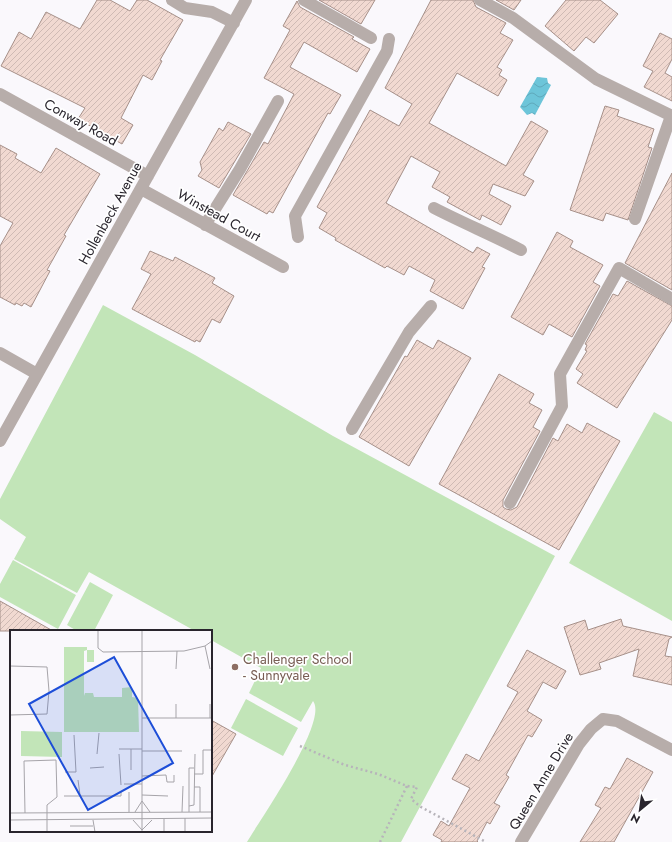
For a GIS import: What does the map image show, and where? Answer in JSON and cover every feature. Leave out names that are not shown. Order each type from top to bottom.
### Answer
[{"type":"street","points":[[172,0],[185,8],[212,12],[234,23]]},
{"type":"street","name":"Hollenbeck Avenue","points":[[0,441],[246,0]]},
{"type":"street","points":[[304,0],[371,38]]},
{"type":"street","points":[[480,0],[513,18],[596,79],[671,116],[635,219]]},
{"type":"street","points":[[298,237],[295,216],[387,51],[389,39]]},
{"type":"street","name":"Conway Road","points":[[0,94],[148,176]]},
{"type":"street","points":[[205,224],[240,169],[278,101]]},
{"type":"street","name":"Winstead Court","points":[[141,189],[283,267]]},
{"type":"street","points":[[434,208],[463,223],[487,232],[521,250]]},
{"type":"street","points":[[510,503],[562,406],[560,374],[618,268],[672,298]]},
{"type":"street","points":[[352,429],[401,345],[431,306]]},
{"type":"street","points":[[0,354],[37,374]]},
{"type":"street","name":"Queen Anne Drive","points":[[521,842],[579,744],[591,729],[603,719],[617,721],[672,750]]},
{"type":"path","points":[[300,746],[345,765],[378,774],[407,786],[417,787],[411,799],[421,807],[486,842]]},
{"type":"path","points":[[380,842],[407,786]]},
{"type":"green space","points":[[103,305],[195,355],[333,436],[555,556],[401,842],[247,842],[278,793],[303,749],[315,712],[313,701],[301,722],[249,693],[261,668],[212,641],[212,630],[193,630],[89,572],[77,593],[14,559],[26,537],[0,519],[0,499]]},
{"type":"green space","points":[[654,412],[672,422],[672,621],[569,563]]},
{"type":"green space","points":[[13,560],[76,595],[58,629],[0,597],[0,584]]},
{"type":"green space","points":[[90,582],[113,595],[95,630],[75,630],[67,625]]},
{"type":"green space","points":[[246,699],[298,728],[283,756],[231,728]]},
{"type":"water","points":[[537,77],[547,78],[548,83],[551,85],[535,115],[532,113],[527,115],[520,107]]},
{"type":"building","points":[[97,0],[110,0],[130,11],[137,0],[147,0],[183,20],[160,60],[162,61],[152,80],[143,75],[121,118],[133,125],[122,144],[78,119],[85,108],[1,66],[19,32],[31,39],[46,12],[80,29]]},
{"type":"building","points":[[319,0],[375,0],[361,24]]},
{"type":"building","points":[[431,0],[473,0],[476,7],[506,23],[500,33],[513,40],[497,67],[502,70],[499,75],[507,80],[498,96],[457,73],[429,123],[506,166],[531,121],[548,131],[523,175],[534,181],[525,196],[493,184],[489,194],[511,206],[501,225],[482,215],[480,220],[447,202],[450,197],[432,187],[440,172],[411,156],[386,203],[473,253],[477,247],[490,254],[482,267],[485,268],[463,309],[430,291],[435,280],[409,266],[404,275],[387,266],[385,268],[335,240],[336,238],[319,228],[327,213],[317,207],[370,110],[399,126],[412,104],[385,88]]},
{"type":"building","points":[[496,0],[521,0],[514,10]]},
{"type":"building","points":[[566,0],[600,0],[618,14],[594,43],[586,37],[574,51],[545,26]]},
{"type":"building","points":[[297,1],[300,7],[354,37],[352,39],[370,49],[357,72],[304,42],[290,67],[341,95],[330,114],[328,113],[273,213],[269,211],[267,214],[233,195],[264,142],[268,144],[294,94],[264,78],[290,30],[283,26]]},
{"type":"building","points":[[660,33],[672,39],[672,59],[665,73],[672,77],[672,101],[644,87],[653,71],[643,66]]},
{"type":"building","points":[[605,106],[619,110],[617,116],[654,129],[648,147],[652,148],[628,220],[606,213],[603,221],[570,210]]},
{"type":"building","points":[[228,122],[251,134],[219,188],[198,176],[202,170],[200,162],[219,128],[223,131]]},
{"type":"building","points":[[0,145],[17,154],[15,158],[41,173],[56,148],[100,174],[64,235],[66,236],[47,270],[50,271],[31,307],[24,303],[22,306],[16,303],[15,305],[0,297],[0,246],[13,223],[0,216]]},
{"type":"building","points":[[672,173],[672,290],[625,263]]},
{"type":"building","points":[[557,232],[573,241],[570,247],[603,265],[593,282],[600,286],[572,337],[549,324],[543,335],[511,317]]},
{"type":"building","points":[[150,251],[173,261],[175,257],[215,278],[212,283],[234,296],[220,323],[212,319],[200,342],[196,340],[195,342],[132,309],[151,274],[141,269]]},
{"type":"building","points":[[627,281],[672,306],[672,320],[617,408],[577,383],[583,374],[576,369],[587,351],[585,350],[587,345],[585,344],[613,294],[618,296]]},
{"type":"building","points":[[417,340],[433,349],[438,340],[471,358],[409,466],[359,437],[405,356],[407,357]]},
{"type":"building","points":[[499,374],[534,394],[529,403],[542,410],[533,427],[540,431],[503,500],[503,507],[506,509],[511,510],[517,507],[553,438],[558,441],[567,424],[582,433],[587,423],[620,441],[559,550],[439,484]]},
{"type":"building","points":[[0,601],[51,630],[10,630],[0,631]]},
{"type":"building","points":[[621,619],[623,626],[672,637],[669,639],[665,656],[672,657],[672,685],[633,676],[639,649],[599,663],[601,669],[580,675],[564,627],[585,620],[588,630]]},
{"type":"building","points":[[527,650],[566,671],[556,689],[543,682],[527,711],[542,720],[532,737],[528,735],[506,775],[509,777],[494,803],[500,806],[490,824],[487,822],[477,841],[478,842],[441,842],[442,840],[433,835],[441,821],[449,826],[470,788],[452,779],[466,754],[479,761],[518,692],[507,686]]},
{"type":"building","points":[[212,721],[236,734],[212,776]]},
{"type":"building","points":[[627,758],[653,772],[614,842],[580,842],[601,808],[595,805],[605,787],[610,789]]},
{"type":"place","name":"Challenger School - Sunnyvale","points":[[235,667]]}]
